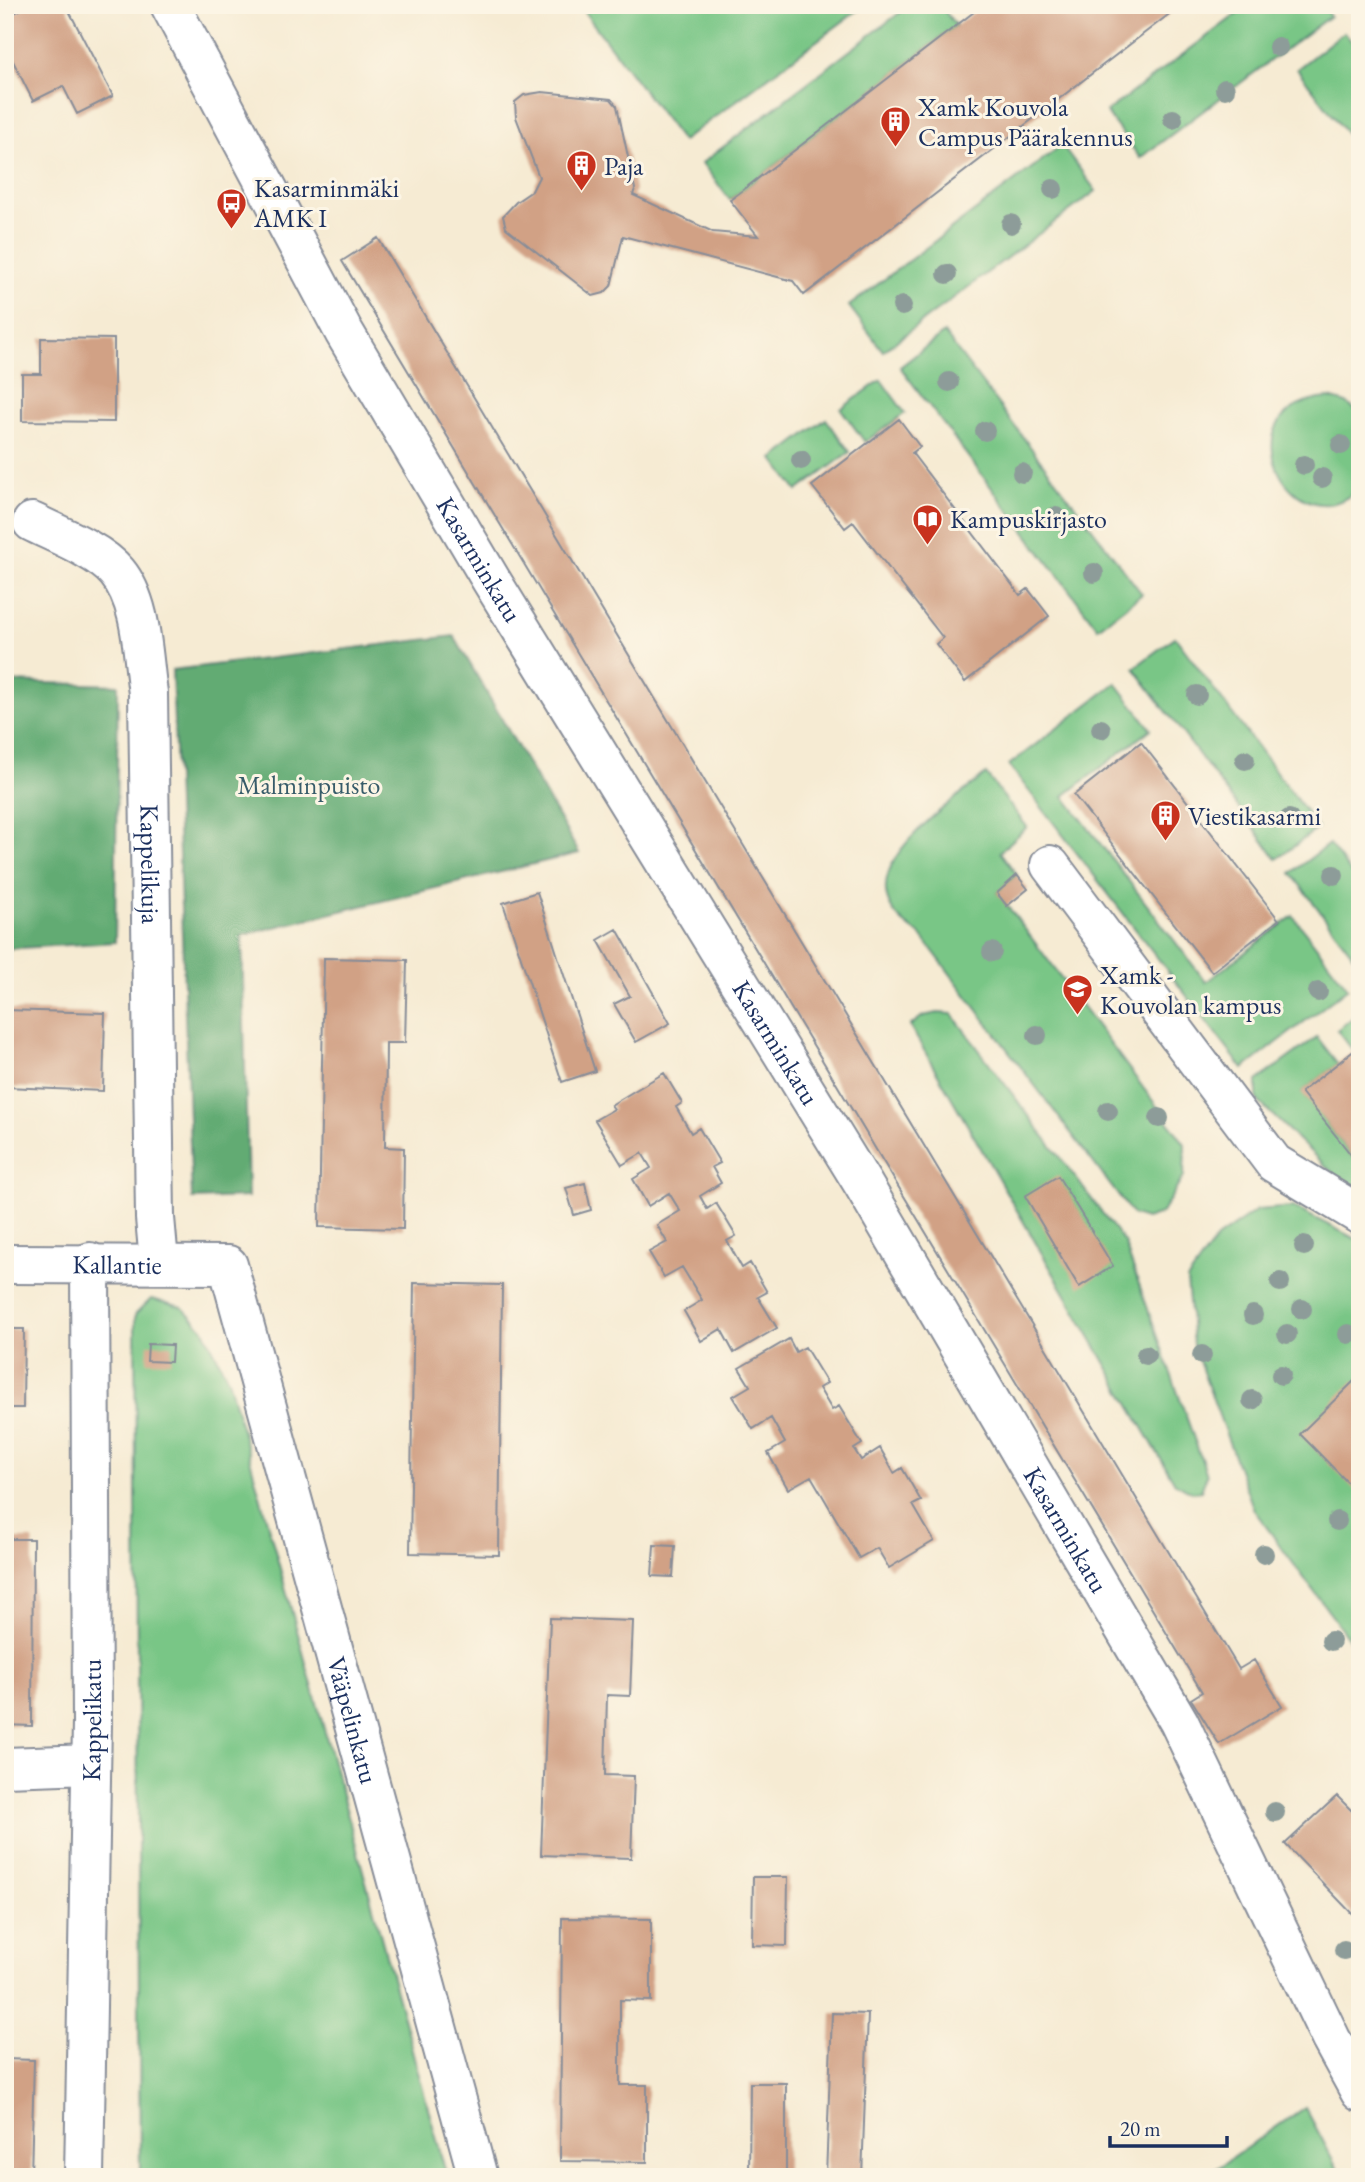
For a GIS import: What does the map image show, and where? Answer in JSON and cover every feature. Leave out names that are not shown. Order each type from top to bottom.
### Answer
[{"type":"street","name":"Kasarminkatu","points":[[170,5],[344,332],[491,580],[863,1184],[1178,1722],[1331,2039],[1360,2092]]},
{"type":"street","name":"Kappelikuja","points":[[32,522],[82,547],[117,571],[135,608],[148,693],[155,1218],[159,1262]]},
{"type":"street","points":[[1050,865],[1274,1163],[1360,1215]]},
{"type":"street","name":"Kappelikatu","points":[[84,2177],[91,1764],[90,1262]]},
{"type":"street","name":"Kallantie","points":[[5,1264],[159,1262],[228,1265]]},
{"type":"street","name":"Vääpelinkatu","points":[[228,1265],[478,2177]]},
{"type":"street","points":[[5,1767],[91,1764]]},
{"type":"green space","points":[[579,5],[865,5],[682,141]]},
{"type":"green space","points":[[910,5],[940,5],[956,26],[730,200],[702,163]]},
{"type":"green space","points":[[1249,5],[1322,5],[1330,16],[1140,158],[1106,112]]},
{"type":"green space","points":[[1344,32],[1360,52],[1360,151],[1297,69]]},
{"type":"green space","points":[[1062,145],[1096,191],[883,351],[849,306]]},
{"type":"green space","points":[[944,333],[1142,594],[1098,628],[900,367]]},
{"type":"green space","points":[[881,380],[905,413],[865,442],[841,409]]},
{"type":"green space","points":[[1329,398],[1346,403],[1360,413],[1360,487],[1335,502],[1312,502],[1292,490],[1278,471],[1272,448],[1277,425],[1296,407]]},
{"type":"green space","points":[[826,419],[850,452],[797,491],[773,459]]},
{"type":"green space","name":"Malminpuisto","points":[[454,636],[579,853],[242,935],[248,1197],[192,1199],[172,670]]},
{"type":"green space","points":[[1175,637],[1318,828],[1277,859],[1134,668]]},
{"type":"green space","points":[[5,682],[118,685],[115,942],[5,949]]},
{"type":"green space","points":[[1116,683],[1151,729],[1064,796],[1206,982],[1293,916],[1348,988],[1243,1069],[1009,765]]},
{"type":"green space","points":[[986,774],[1027,827],[1000,852],[1017,875],[998,893],[1185,1144],[1184,1176],[1161,1214],[1146,1219],[1133,1215],[920,934],[895,913],[886,892],[889,870],[902,848],[944,807]]},
{"type":"green space","points":[[1329,844],[1360,885],[1360,964],[1291,873]]},
{"type":"green space","points":[[1360,1012],[1360,1043],[1352,1049],[1337,1030]]},
{"type":"green space","points":[[952,1014],[1124,1242],[1207,1475],[1201,1491],[1192,1492],[1175,1483],[910,1026],[923,1016]]},
{"type":"green space","points":[[1317,1037],[1338,1064],[1302,1092],[1360,1166],[1360,1193],[1340,1180],[1257,1100],[1257,1081]]},
{"type":"green space","points":[[1293,1207],[1360,1241],[1360,1654],[1254,1510],[1193,1345],[1187,1280],[1217,1238],[1257,1210]]},
{"type":"green space","points":[[151,1299],[182,1307],[204,1330],[228,1379],[447,2177],[140,2177],[135,1315]]},
{"type":"green space","points":[[1305,2107],[1342,2177],[1205,2177]]},
{"type":"building","points":[[29,5],[66,5],[113,96],[77,114],[63,86],[33,101],[9,53],[5,55],[5,18]]},
{"type":"building","name":"Xamk Kouvola Campus Päärakennus","points":[[983,5],[1181,5],[804,295],[793,281],[623,236],[611,286],[604,293],[593,296],[506,228],[503,216],[516,202],[532,191],[539,177],[516,117],[515,102],[524,95],[542,92],[611,99],[617,106],[635,189],[633,195],[713,232],[758,236],[730,200]]},
{"type":"building","points":[[378,238],[1239,1669],[1254,1660],[1282,1706],[1219,1744],[1191,1699],[1202,1692],[342,261]]},
{"type":"building","points":[[41,338],[114,339],[114,422],[22,421],[22,374],[41,374]]},
{"type":"building","name":"Kampuskirjasto","points":[[899,419],[920,447],[912,453],[1020,595],[1028,589],[1049,616],[965,682],[936,644],[943,638],[853,522],[845,528],[812,486]]},
{"type":"building","name":"Viestikasarmi","points":[[1141,742],[1279,920],[1212,972],[1074,795]]},
{"type":"building","points":[[1017,875],[1028,889],[1007,906],[997,893]]},
{"type":"building","points":[[537,892],[595,1071],[562,1082],[503,903]]},
{"type":"building","points":[[617,929],[670,1023],[636,1042],[614,1004],[630,996],[598,940]]},
{"type":"building","points":[[324,958],[407,960],[405,1043],[386,1043],[385,1147],[404,1148],[403,1229],[319,1227]]},
{"type":"building","points":[[5,1010],[105,1013],[103,1091],[5,1087]]},
{"type":"building","points":[[1360,1046],[1360,1166],[1301,1092]]},
{"type":"building","points":[[664,1073],[682,1103],[676,1107],[691,1133],[699,1128],[720,1163],[712,1167],[721,1183],[700,1196],[707,1209],[716,1203],[736,1236],[727,1241],[742,1268],[750,1263],[767,1292],[758,1297],[777,1328],[734,1353],[721,1329],[701,1341],[684,1311],[702,1300],[682,1267],[664,1277],[649,1252],[667,1242],[657,1225],[680,1211],[669,1193],[648,1206],[633,1179],[651,1168],[642,1153],[622,1165],[595,1120],[614,1109],[611,1105]]},
{"type":"building","points":[[1058,1176],[1113,1266],[1079,1287],[1025,1196]]},
{"type":"building","points":[[585,1183],[591,1210],[574,1215],[566,1188]]},
{"type":"building","points":[[414,1283],[502,1285],[499,1555],[410,1553]]},
{"type":"building","points":[[5,1329],[24,1329],[23,1408],[5,1408]]},
{"type":"building","points":[[789,1339],[796,1352],[805,1347],[827,1383],[819,1388],[832,1410],[839,1406],[862,1444],[854,1449],[861,1460],[880,1448],[894,1473],[902,1468],[921,1501],[913,1505],[934,1541],[889,1568],[877,1548],[859,1558],[811,1476],[788,1489],[768,1453],[785,1443],[771,1418],[753,1429],[733,1396],[750,1386],[739,1368]]},
{"type":"building","points":[[148,1344],[172,1345],[171,1362],[147,1361]]},
{"type":"building","points":[[1354,1381],[1360,1387],[1360,1495],[1300,1434]]},
{"type":"building","points":[[5,1539],[33,1539],[32,1726],[5,1725]]},
{"type":"building","points":[[654,1545],[675,1546],[673,1577],[652,1576]]},
{"type":"building","points":[[550,1618],[633,1621],[630,1696],[607,1695],[605,1775],[634,1776],[631,1858],[541,1855]]},
{"type":"building","points":[[1337,1796],[1360,1819],[1360,1922],[1285,1844]]},
{"type":"building","points":[[5,1834],[9,1834],[8,1893],[5,1893]]},
{"type":"building","points":[[753,1877],[788,1877],[787,1946],[752,1945]]},
{"type":"building","points":[[562,1918],[651,1919],[651,2001],[620,2000],[620,2085],[647,2085],[647,2162],[560,2161]]},
{"type":"building","points":[[832,2013],[868,2014],[862,2177],[826,2177]]},
{"type":"building","points":[[5,2059],[34,2060],[31,2177],[5,2177]]},
{"type":"building","points":[[750,2083],[786,2083],[786,2177],[749,2177]]},
{"type":"place","name":"Xamk Kouvola Campus Päärakennus","points":[[895,149]]},
{"type":"place","name":"Paja","points":[[581,193]]},
{"type":"place","name":"Kasarminmäki AMK I","points":[[231,230]]},
{"type":"place","name":"Kampuskirjasto","points":[[927,546]]},
{"type":"place","name":"Viestikasarmi","points":[[1165,843]]},
{"type":"place","name":"Xamk - Kouvolan kampus","points":[[1077,1017]]}]
